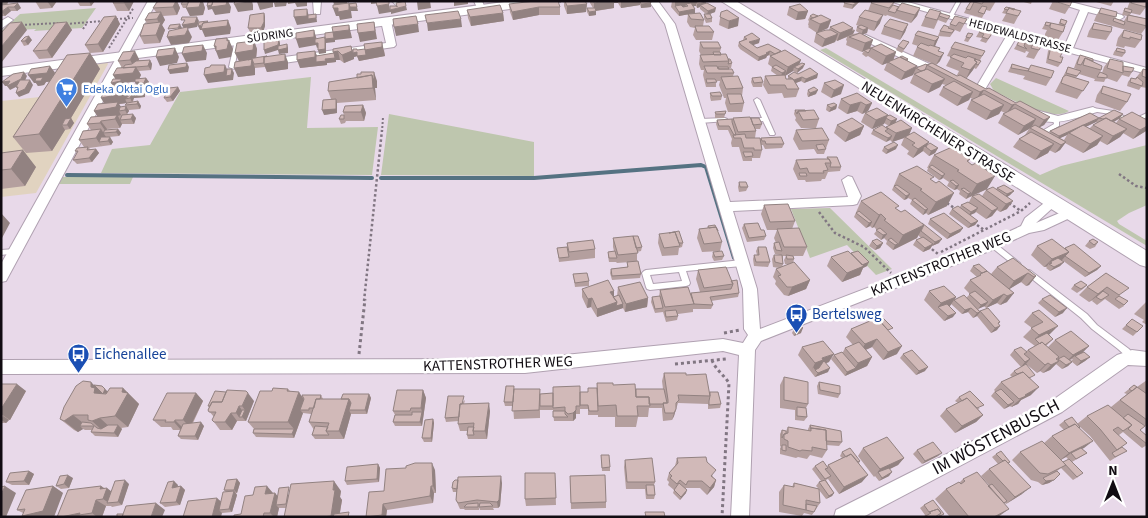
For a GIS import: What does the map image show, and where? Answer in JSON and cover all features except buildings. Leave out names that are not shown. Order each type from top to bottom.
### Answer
[{"type":"street","points":[[1,277],[153,1]]},
{"type":"street","points":[[317,1],[317,12]]},
{"type":"street","name":"SÜDRING","points":[[1,72],[386,21],[480,5],[540,1]]},
{"type":"street","points":[[653,1],[670,24],[750,289],[752,343],[740,517]]},
{"type":"street","name":"HEIDEWALDSTRASSE","points":[[893,1],[1147,71]]},
{"type":"street","points":[[1055,1],[1119,17]]},
{"type":"street","name":"NEUENKIRCHENER STRASSE","points":[[727,2],[1147,260]]},
{"type":"street","points":[[1068,49],[1085,9]]},
{"type":"street","points":[[270,62],[391,45],[386,21]]},
{"type":"street","points":[[980,89],[1013,34]]},
{"type":"street","points":[[866,38],[954,78]]},
{"type":"street","points":[[1025,108],[1056,120],[1066,120],[1078,113],[1093,110]]},
{"type":"street","points":[[726,208],[853,202],[855,196],[848,180]]},
{"type":"street","name":"KATTENSTROTHER WEG","points":[[1026,229],[1030,222],[1052,203]]},
{"type":"street","name":"KATTENSTROTHER WEG","points":[[1,367],[525,366],[752,343],[993,245],[1026,229],[1039,227],[1069,213]]},
{"type":"street","name":"IM WÖSTENBUSCH","points":[[843,517],[1056,407],[1123,360],[1140,358]]},
{"type":"lane","points":[[950,17],[959,1]]},
{"type":"lane","points":[[236,41],[232,67],[248,65]]},
{"type":"lane","points":[[758,100],[772,134]]},
{"type":"lane","points":[[1093,110],[1111,112],[1132,122],[1147,115]]},
{"type":"lane","points":[[747,120],[766,119]]},
{"type":"lane","points":[[700,121],[728,120]]},
{"type":"lane","points":[[1046,139],[1039,135],[1057,125],[1056,120]]},
{"type":"lane","points":[[993,245],[1084,316],[1090,324],[1140,358]]},
{"type":"lane","points":[[1,253],[15,251]]},
{"type":"lane","points":[[682,270],[686,283],[650,287],[646,273],[742,263]]},
{"type":"path","points":[[104,56],[134,7]]},
{"type":"path","points":[[111,20],[144,17]]},
{"type":"path","points":[[19,25],[87,23],[103,20]]},
{"type":"path","points":[[83,29],[87,23]]},
{"type":"path","points":[[358,366],[383,117]]},
{"type":"path","points":[[1119,174],[1136,186],[1147,188]]},
{"type":"path","points":[[942,199],[963,214]]},
{"type":"path","points":[[1006,201],[1020,211],[1030,202],[1029,199]]},
{"type":"path","points":[[813,205],[835,234],[864,247],[894,276]]},
{"type":"path","points":[[950,212],[956,209]]},
{"type":"path","points":[[970,220],[984,230]]},
{"type":"path","points":[[924,242],[938,254]]},
{"type":"path","points":[[712,360],[714,366],[722,372],[729,383],[722,517]]},
{"type":"shaded area","points":[[107,62],[108,64],[36,193],[1,197],[1,101],[50,96],[63,68]]},
{"type":"green space","points":[[96,8],[82,28],[1,31],[20,14]]},
{"type":"green space","points":[[826,48],[1040,175],[1061,166],[1147,145],[1147,205],[1117,221],[1147,241],[1147,246],[820,50]]},
{"type":"green space","points":[[311,77],[307,128],[378,127],[372,175],[101,173],[112,149],[150,145],[180,92]]},
{"type":"green space","points":[[996,78],[1069,111],[1061,114],[1052,114],[1032,109],[994,91],[990,84]]},
{"type":"green space","points":[[389,114],[534,142],[534,176],[381,175]]},
{"type":"green space","points":[[62,177],[133,177],[130,184],[58,184]]},
{"type":"green space","points":[[830,208],[892,269],[876,275],[847,245],[810,258],[791,209]]},
{"type":"waterway","points":[[381,178],[534,178],[701,165],[706,167],[734,258]]},
{"type":"waterway","points":[[67,175],[372,178]]},
{"type":"place","name":"Edeka Oktai Oglu","points":[[67,108]]},
{"type":"place","name":"Bertelsweg","points":[[796,333]]},
{"type":"place","name":"Eichenallee","points":[[78,373]]}]
